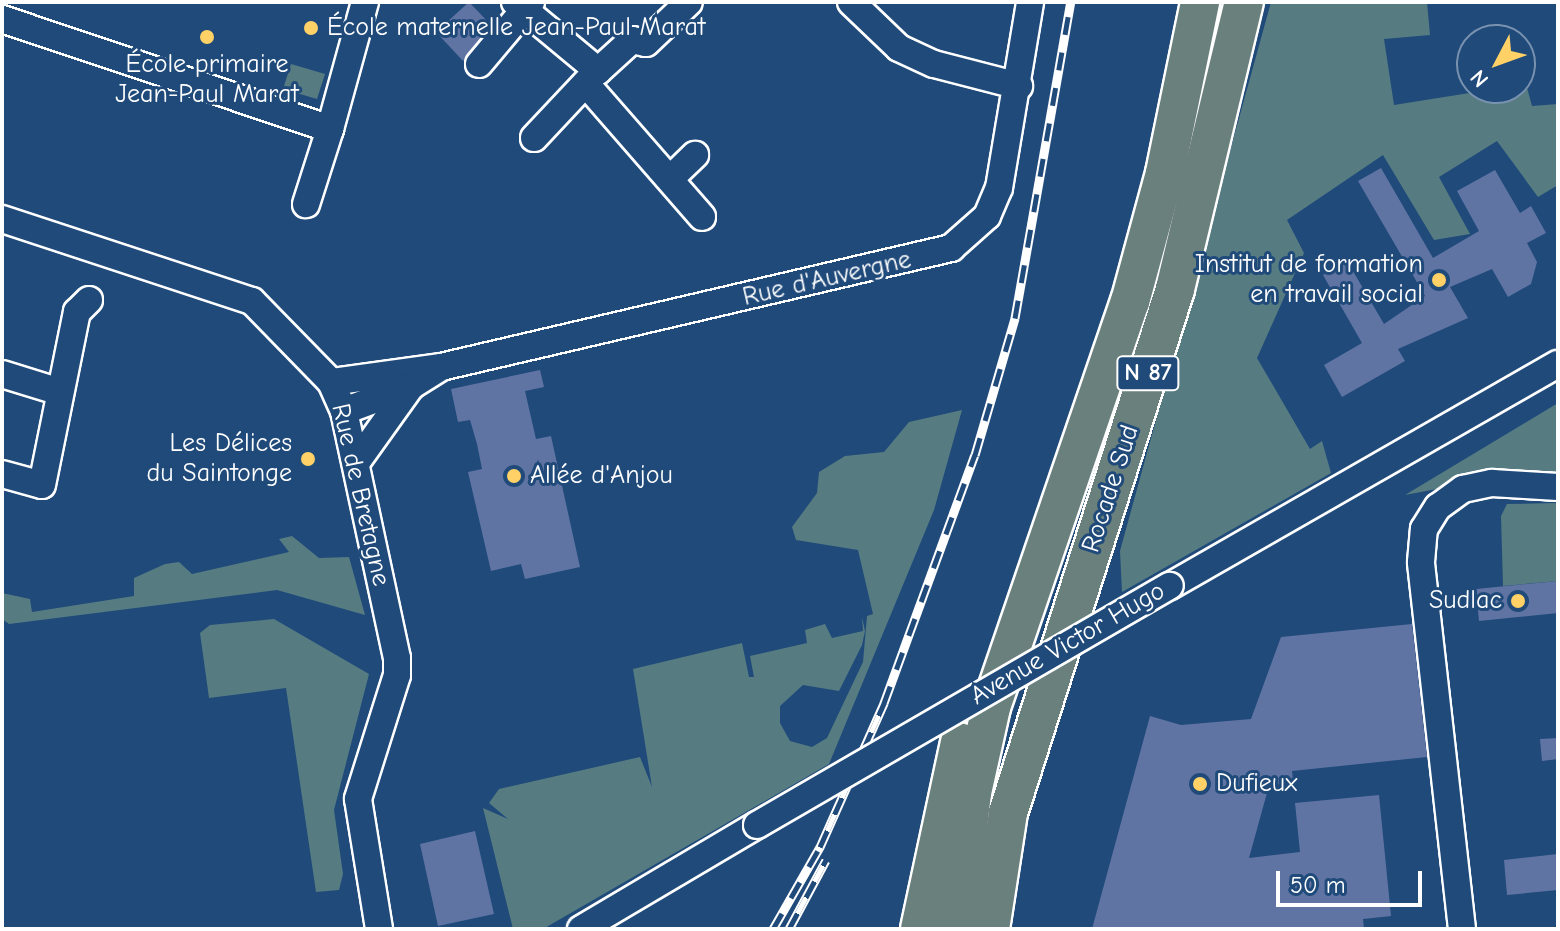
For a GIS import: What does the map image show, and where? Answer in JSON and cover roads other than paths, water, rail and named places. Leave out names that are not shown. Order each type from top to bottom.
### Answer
[{"type":"highway","name":"Rocade Sud","points":[[956,929],[972,793],[991,707],[1076,459],[1165,173],[1200,2]]},
{"type":"highway","name":"Rocade Sud","points":[[990,929],[1008,813],[1175,289],[1244,2]]},
{"type":"highway","points":[[920,929],[946,786],[979,684],[1014,583],[1076,459]]},
{"type":"highway","points":[[1016,929],[1031,820],[1030,739]]},
{"type":"street","points":[[306,204],[365,2]]},
{"type":"street","points":[[534,138],[632,40],[646,43],[689,2]]},
{"type":"street","points":[[851,2],[899,48],[934,64],[1019,86]]},
{"type":"street","name":"Rue d'Auvergne","points":[[331,382],[441,367],[951,248],[987,216],[1019,86],[1030,2]]},
{"type":"street","points":[[479,64],[527,6],[592,78],[702,217]]},
{"type":"street","points":[[2,19],[330,129]]},
{"type":"street","points":[[670,179],[695,155]]},
{"type":"street","name":"Rue de Bretagne","points":[[2,219],[252,301],[331,382],[344,411],[397,658],[397,675],[358,799],[379,929]]},
{"type":"street","points":[[2,474],[42,485],[58,423],[57,391],[77,312],[89,300]]},
{"type":"street","name":"Avenue Victor Hugo","points":[[581,929],[1558,364]]},
{"type":"street","name":"Rue d'Auvergne","points":[[344,411],[411,386],[441,367]]},
{"type":"street","points":[[2,374],[57,391]]},
{"type":"street","name":"Rue d'Auvergne","points":[[356,463],[411,386]]},
{"type":"street","points":[[1462,929],[1421,562],[1424,529],[1438,507],[1463,489],[1492,483],[1558,487]]},
{"type":"railway","points":[[773,929],[820,847],[884,703],[975,455],[1015,318],[1071,2]]},
{"type":"railway","points":[[789,929],[826,860]]},
{"type":"place","name":"École maternelle Jean-Paul Marat","points":[[311,28]]},
{"type":"place","name":"École primaire Jean-Paul Marat","points":[[207,37]]},
{"type":"place","name":"Institut de formation en travail social","points":[[1439,280]]},
{"type":"place","name":"Les Délices du Saintonge","points":[[308,459]]},
{"type":"place","name":"Allée d'Anjou","points":[[514,476]]},
{"type":"place","name":"Sudlac","points":[[1518,601]]},
{"type":"place","name":"Dufieux","points":[[1200,784]]}]
